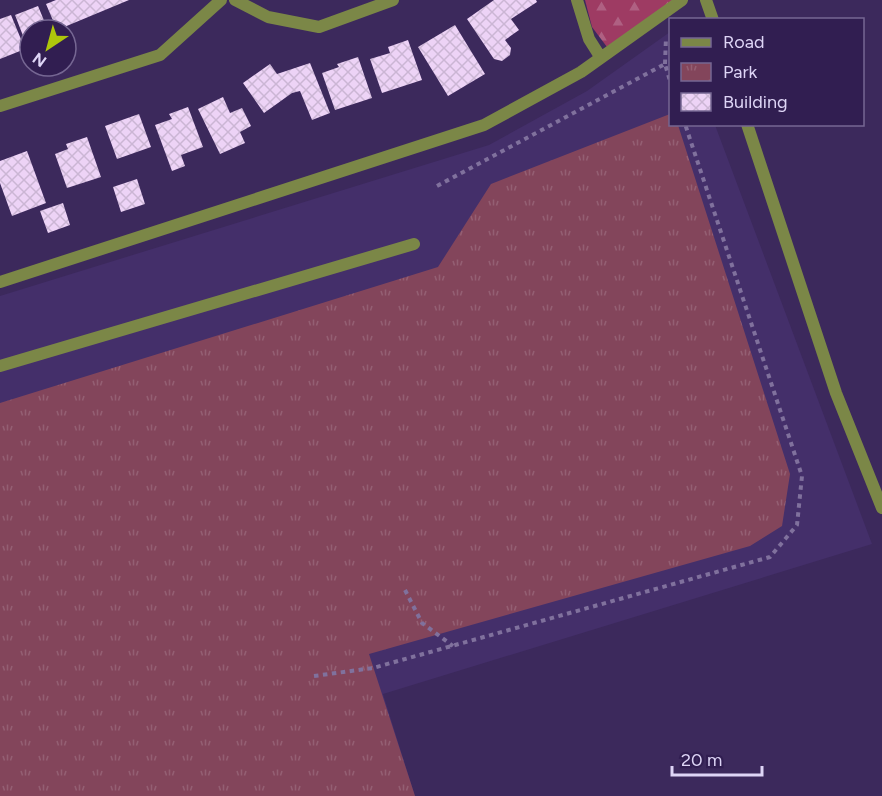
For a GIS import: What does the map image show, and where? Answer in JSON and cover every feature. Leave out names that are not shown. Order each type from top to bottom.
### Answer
[{"type":"street","points":[[0,106],[160,55],[221,0]]},
{"type":"street","points":[[235,0],[268,17],[319,27],[393,0]]},
{"type":"street","points":[[577,0],[589,39],[601,58]]},
{"type":"street","points":[[0,282],[484,125],[581,72],[682,0]]},
{"type":"street","points":[[706,0],[712,18]]},
{"type":"street","points":[[748,126],[836,393],[882,508]]},
{"type":"street","points":[[0,366],[414,244]]},
{"type":"path","points":[[437,186],[665,64],[669,78]]},
{"type":"path","points":[[314,676],[374,668],[770,557],[797,525],[802,476],[686,126]]},
{"type":"path","points":[[405,590],[422,622],[453,646]]},
{"type":"shaded area","points":[[669,33],[669,126],[715,126],[872,544],[383,694],[415,796],[0,796],[0,296],[489,145],[587,91]]},
{"type":"green space","points":[[585,0],[677,0],[607,47],[592,27]]},
{"type":"green space","points":[[669,114],[669,126],[678,126],[790,474],[782,526],[750,546],[369,654],[415,796],[0,796],[0,403],[438,267],[491,184]]},
{"type":"building","points":[[56,0],[129,0],[78,21],[78,18],[52,18],[46,4]]},
{"type":"building","points":[[494,0],[536,0],[537,2],[511,19],[519,30],[505,40],[511,48],[510,55],[502,61],[494,59],[467,19]]},
{"type":"building","points":[[38,6],[43,18],[18,18],[18,23],[15,15]]},
{"type":"building","points":[[11,15],[18,32],[18,52],[0,59],[0,19]]},
{"type":"building","points":[[455,25],[485,74],[448,96],[418,47]]},
{"type":"building","points":[[408,40],[422,80],[382,93],[370,59],[390,53],[388,47]]},
{"type":"building","points":[[358,57],[372,98],[335,110],[322,73],[339,67],[337,64]]},
{"type":"building","points":[[310,63],[330,113],[312,120],[300,91],[292,93],[264,113],[243,83],[270,64],[277,74]]},
{"type":"building","points":[[223,97],[230,113],[242,108],[251,126],[240,132],[245,143],[220,154],[198,109]]},
{"type":"building","points":[[188,107],[203,147],[181,155],[185,166],[172,171],[155,125],[172,119],[169,114]]},
{"type":"building","points":[[139,114],[151,147],[117,159],[105,126]]},
{"type":"building","points":[[87,137],[101,177],[67,188],[55,154],[68,149],[66,144]]},
{"type":"building","points":[[27,151],[46,203],[12,216],[0,183],[0,161]]},
{"type":"building","points":[[137,179],[145,204],[121,212],[113,187]]},
{"type":"building","points":[[63,203],[70,225],[48,233],[40,211]]}]
